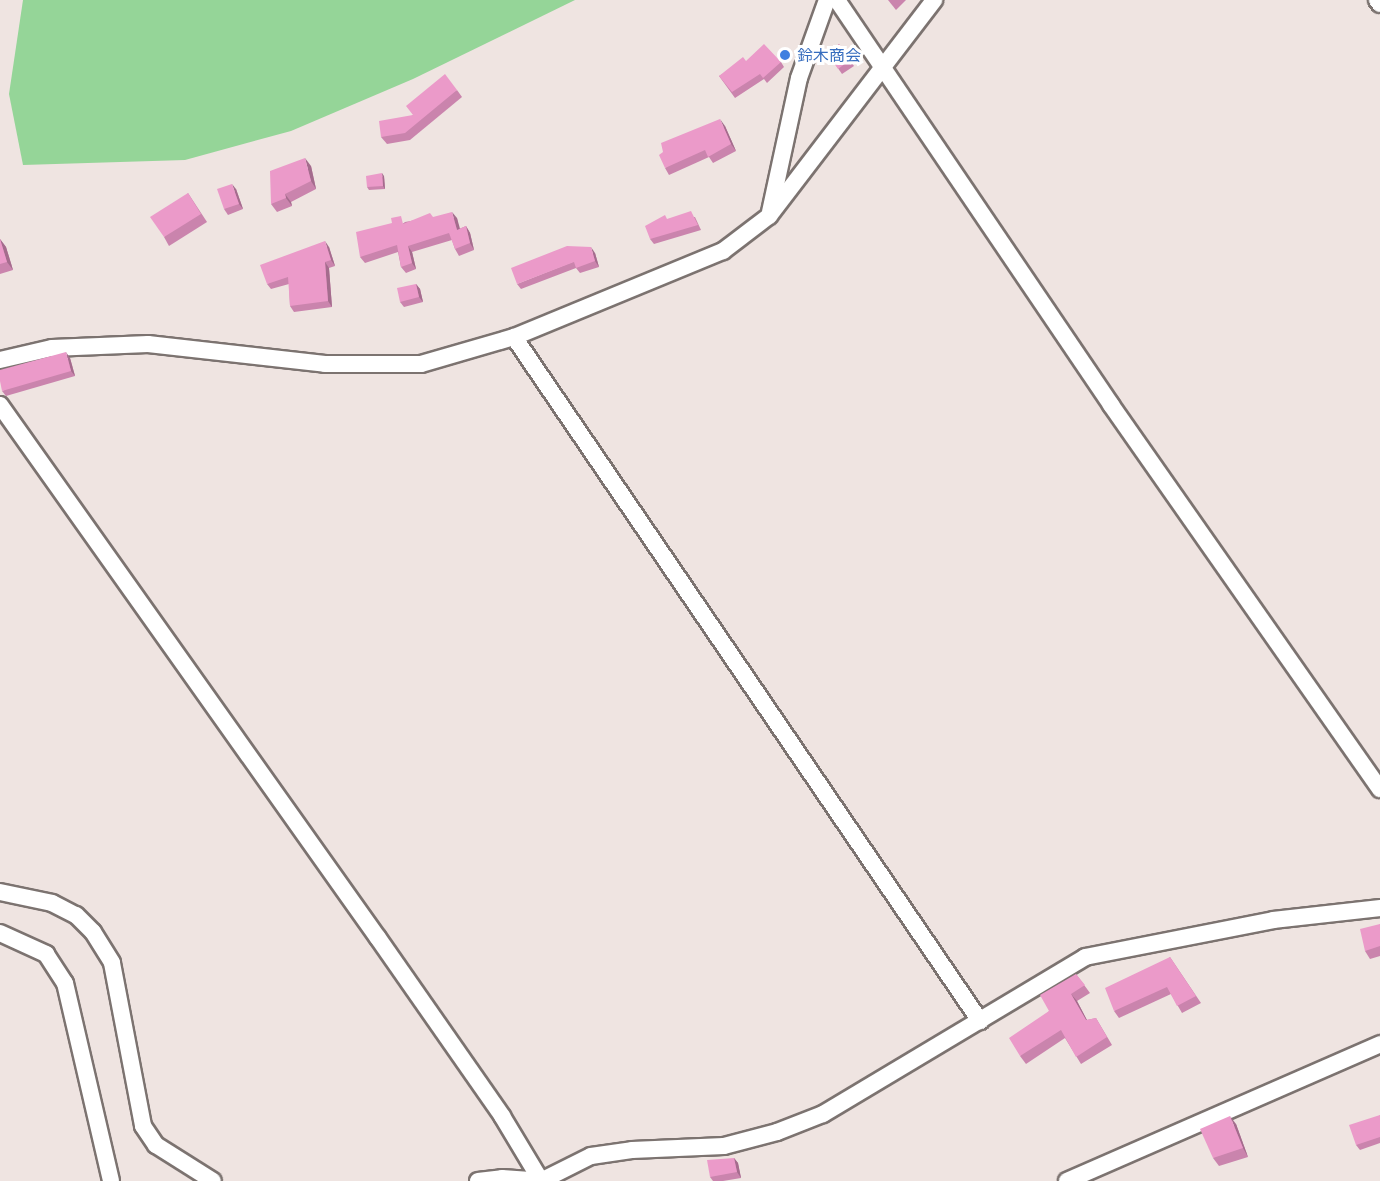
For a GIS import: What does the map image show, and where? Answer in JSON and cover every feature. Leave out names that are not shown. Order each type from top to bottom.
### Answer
[{"type":"street","points":[[770,216],[799,78],[827,0]]},
{"type":"street","points":[[837,0],[1111,405],[1380,789]]},
{"type":"street","points":[[0,360],[52,348],[148,344],[325,364],[421,364],[514,337],[723,251],[770,216],[885,69],[934,0]]},
{"type":"street","points":[[1377,0],[1380,4]]},
{"type":"street","points":[[514,337],[980,1021]]},
{"type":"street","points":[[0,405],[378,938],[502,1116],[541,1181]]},
{"type":"street","points":[[0,892],[52,903],[76,915],[93,932],[112,963],[143,1125],[156,1145],[213,1181]]},
{"type":"street","points":[[478,1181],[502,1178],[541,1181],[591,1156],[632,1150],[724,1146],[777,1132],[823,1114],[1085,957],[1273,920],[1380,908]]},
{"type":"street","points":[[0,933],[46,954],[66,982],[111,1181]]},
{"type":"street","points":[[1067,1181],[1380,1044]]},
{"type":"green space","points":[[23,0],[575,0],[413,79],[291,131],[185,160],[23,165],[9,94]]},
{"type":"building","points":[[764,44],[781,62],[763,78],[760,74],[732,92],[719,76],[743,57],[746,61]]},
{"type":"building","points":[[839,44],[850,60],[838,69],[828,54]]},
{"type":"building","points":[[445,74],[457,90],[405,133],[381,137],[379,121],[413,115],[406,106]]},
{"type":"building","points":[[720,119],[731,144],[708,157],[705,150],[665,168],[659,155],[663,152],[661,143]]},
{"type":"building","points":[[305,158],[311,181],[285,194],[286,198],[271,204],[270,171]]},
{"type":"building","points":[[382,173],[383,186],[367,187],[366,176]]},
{"type":"building","points":[[232,184],[239,204],[224,209],[217,189]]},
{"type":"building","points":[[188,193],[201,214],[164,237],[150,217]]},
{"type":"building","points":[[691,211],[698,225],[650,239],[645,226],[665,215],[667,219]]},
{"type":"building","points":[[452,212],[457,230],[466,226],[470,243],[455,249],[449,233],[408,246],[412,263],[401,267],[397,245],[360,257],[356,232],[392,223],[391,218],[401,216],[403,224],[430,213],[433,217]]},
{"type":"building","points":[[0,239],[7,262],[0,264]]},
{"type":"building","points":[[325,241],[331,260],[325,262],[328,301],[290,306],[288,277],[267,284],[260,265]]},
{"type":"building","points":[[567,246],[591,247],[595,261],[576,268],[574,262],[517,284],[511,268]]},
{"type":"building","points":[[416,284],[419,297],[400,302],[397,288]]},
{"type":"building","points":[[66,352],[71,371],[2,391],[0,370]]},
{"type":"building","points":[[1380,924],[1380,946],[1365,951],[1360,929]]},
{"type":"building","points":[[1170,957],[1196,996],[1177,1006],[1167,987],[1114,1011],[1105,988]]},
{"type":"building","points":[[1076,974],[1085,985],[1071,994],[1086,1020],[1096,1018],[1107,1037],[1076,1057],[1061,1030],[1020,1056],[1009,1038],[1049,1011],[1040,995]]},
{"type":"building","points":[[1380,1115],[1380,1137],[1356,1145],[1349,1125]]},
{"type":"building","points":[[1230,1116],[1243,1148],[1213,1158],[1200,1129]]},
{"type":"building","points":[[734,1158],[737,1172],[710,1177],[707,1160]]},
{"type":"place","name":"鈴木商会","points":[[785,55]]}]
